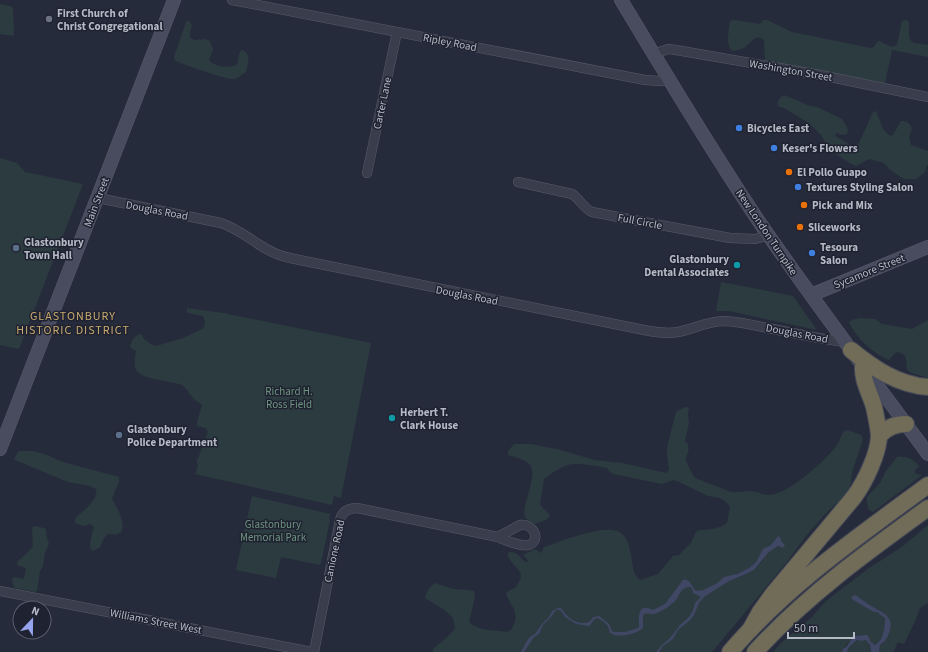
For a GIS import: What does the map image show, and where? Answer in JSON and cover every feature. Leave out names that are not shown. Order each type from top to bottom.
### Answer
[{"type":"highway","points":[[848,346],[872,366],[896,379],[914,385],[928,387]]},
{"type":"highway","points":[[750,630],[760,612],[773,594],[860,490],[872,464],[879,436],[874,408],[864,376],[863,366]]},
{"type":"highway","points":[[879,436],[891,426],[906,424]]},
{"type":"highway","points":[[730,652],[781,600],[853,541],[928,485]]},
{"type":"highway","points":[[755,652],[793,613],[826,584],[928,508]]},
{"type":"main road","name":"Main Street","points":[[0,449],[174,0]]},
{"type":"main road","name":"New London Turnpike","points":[[621,0],[718,158],[769,236],[928,454]]},
{"type":"main road","name":"Sycamore Street","points":[[811,295],[928,247]]},
{"type":"street","name":"Ripley Road","points":[[232,0],[652,81],[670,80]]},
{"type":"street","name":"Carter Lane","points":[[367,173],[398,32]]},
{"type":"street","name":"Washington Street","points":[[654,54],[668,49],[683,51],[814,74],[928,97]]},
{"type":"street","name":"Full Circle","points":[[518,182],[572,194],[585,208],[592,212],[730,238],[751,240],[769,236]]},
{"type":"street","name":"Douglas Road","points":[[98,198],[221,223],[242,233],[260,246],[274,253],[290,258],[658,333],[674,333],[710,323],[727,322],[752,325],[848,346]]},
{"type":"street","name":"Canione Road","points":[[313,652],[340,520],[347,509],[357,508],[498,537]]},
{"type":"street","name":"Williams Street West","points":[[0,591],[313,652]]},
{"type":"green space","points":[[0,4],[13,8],[14,36],[0,34]]},
{"type":"green space","points":[[734,20],[760,24],[763,20],[767,20],[792,32],[871,48],[874,47],[879,41],[892,47],[897,45],[902,21],[906,20],[909,22],[909,37],[911,41],[928,45],[928,57],[892,50],[884,84],[766,62],[764,40],[758,37],[744,48],[732,51],[728,37],[730,21]]},
{"type":"green space","points":[[187,21],[189,21],[192,25],[190,38],[195,40],[205,39],[210,41],[213,50],[209,59],[210,62],[224,66],[237,65],[240,52],[242,50],[248,57],[246,72],[235,79],[230,79],[176,61],[174,57]]},
{"type":"green space","points":[[784,95],[810,106],[817,107],[842,119],[848,129],[847,134],[843,135],[836,133],[835,136],[851,145],[856,146],[859,143],[873,112],[876,111],[883,129],[890,136],[893,135],[901,121],[906,122],[912,128],[909,138],[911,145],[928,151],[928,165],[925,172],[916,179],[904,179],[890,170],[884,163],[869,159],[856,166],[848,162],[829,149],[821,135],[810,124],[786,109],[778,106],[779,100]]},
{"type":"green space","points":[[0,158],[17,163],[25,172],[83,184],[19,349],[0,345]]},
{"type":"green space","points":[[721,282],[793,296],[817,330],[729,311],[716,311]]},
{"type":"green space","name":"Richard H. Ross Field","points":[[187,308],[226,313],[371,343],[341,498],[334,496],[332,505],[195,474],[198,466],[197,460],[208,432],[206,428],[197,426],[202,405],[194,399],[182,385],[149,378],[139,373],[135,366],[136,351],[130,346],[134,338],[141,334],[144,339],[156,346],[183,338],[204,328],[205,321],[203,316],[188,313]]},
{"type":"green space","points":[[860,318],[875,319],[882,324],[912,329],[928,320],[928,378],[909,372],[904,355],[896,352],[889,360],[877,354],[860,339],[849,322]]},
{"type":"green space","points":[[686,407],[689,409],[689,423],[685,441],[688,444],[686,460],[694,477],[731,492],[750,491],[766,495],[776,494],[795,484],[815,468],[837,445],[844,431],[848,430],[861,435],[863,439],[852,473],[848,493],[828,511],[806,536],[786,563],[712,652],[433,652],[433,649],[448,637],[455,628],[453,618],[446,611],[425,598],[428,590],[435,583],[453,589],[474,591],[475,597],[469,622],[481,629],[507,632],[511,630],[514,625],[515,612],[506,595],[507,592],[516,587],[521,575],[509,559],[508,553],[510,552],[517,554],[525,562],[529,561],[523,555],[535,549],[541,553],[544,547],[572,537],[595,531],[614,530],[621,533],[627,540],[634,572],[640,580],[658,574],[673,556],[679,555],[691,543],[696,532],[699,530],[714,529],[727,523],[730,507],[726,502],[718,498],[708,496],[677,481],[673,480],[662,484],[613,474],[607,468],[579,464],[571,464],[563,467],[544,479],[540,504],[550,515],[546,520],[534,524],[526,517],[524,512],[531,481],[531,467],[528,463],[508,455],[508,451],[514,444],[531,444],[561,450],[594,460],[622,463],[666,473],[669,470],[667,448],[677,411]],"holes":[[[778,536],[785,545],[774,548],[753,570],[735,579],[736,574],[749,568],[756,562],[765,548],[771,545]]]},
{"type":"green space","points":[[20,451],[32,451],[44,454],[63,462],[119,477],[119,481],[112,499],[121,517],[123,527],[121,531],[118,534],[108,534],[104,538],[100,547],[93,551],[91,550],[90,547],[94,527],[90,524],[83,526],[75,523],[75,519],[93,501],[96,489],[90,486],[68,482],[15,460],[14,459]]},
{"type":"green space","points":[[897,457],[909,458],[919,466],[915,470],[915,473],[922,475],[873,512],[869,510],[867,497],[880,483],[886,471]]},
{"type":"green space","name":"Glastonbury Memorial Park","points":[[252,496],[330,514],[320,565],[281,557],[276,578],[236,570]]},
{"type":"green space","points":[[928,525],[928,603],[920,608],[904,644],[898,642],[893,652],[879,652],[880,645],[884,643],[881,639],[878,644],[875,645],[870,641],[868,636],[860,636],[849,642],[842,652],[773,652],[782,642],[812,617],[826,601],[869,568],[902,547]]},
{"type":"green space","points":[[35,526],[46,529],[49,544],[45,552],[43,566],[40,571],[37,591],[35,592],[15,588],[12,579],[14,577],[24,578],[26,568],[17,565],[17,562],[33,546],[32,528]]},
{"type":"green space","points":[[857,640],[868,641],[871,652],[847,652],[849,647]]},
{"type":"water","points":[[778,536],[785,545],[783,548],[778,546],[769,552],[754,570],[729,581],[704,597],[690,620],[678,630],[673,639],[663,646],[659,652],[656,652],[689,617],[695,603],[701,597],[693,593],[692,588],[690,587],[685,588],[675,601],[665,609],[654,614],[644,614],[643,628],[637,632],[625,635],[618,636],[610,633],[606,624],[597,618],[589,626],[576,624],[565,617],[561,611],[556,610],[543,625],[539,634],[534,637],[524,652],[521,652],[528,639],[535,634],[552,611],[558,608],[561,608],[570,618],[582,623],[590,621],[593,617],[599,616],[609,624],[614,632],[625,632],[638,628],[639,614],[642,609],[648,608],[653,610],[665,604],[683,580],[685,579],[689,581],[696,591],[704,590],[716,584],[724,577],[737,574],[749,568],[756,562],[763,549],[771,545]]},
{"type":"water","points":[[855,595],[889,618],[891,627],[886,640],[880,645],[879,652],[871,652],[870,645],[866,640],[857,640],[849,647],[847,652],[842,652],[855,636],[867,635],[870,641],[875,645],[880,640],[885,625],[885,618],[877,612],[874,612],[853,600],[851,597]]},
{"type":"place","name":"First Church of Christ Congregational","points":[[49,19]]},
{"type":"place","name":"Bicycles East","points":[[739,128]]},
{"type":"place","name":"Keser's Flowers","points":[[774,148]]},
{"type":"place","name":"El Pollo Guapo","points":[[789,172]]},
{"type":"place","name":"Textures Styling Salon","points":[[798,187]]},
{"type":"place","name":"Pick and Mix","points":[[804,205]]},
{"type":"place","name":"Sliceworks","points":[[800,227]]},
{"type":"place","name":"Glastonbury Town Hall","points":[[16,248]]},
{"type":"place","name":"Tesoura Salon","points":[[812,253]]},
{"type":"place","name":"Glastonbury Dental Associates","points":[[737,265]]},
{"type":"place","name":"Herbert T. Clark House","points":[[392,418]]},
{"type":"place","name":"Glastonbury Police Department","points":[[119,435]]},
{"type":"district","name":"GLASTONBURY HISTORIC DISTRICT","points":[[73,323]]}]
